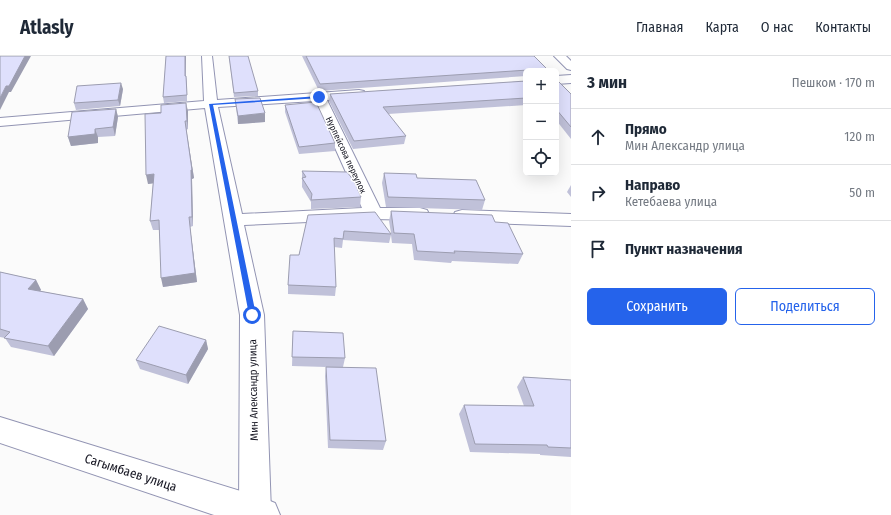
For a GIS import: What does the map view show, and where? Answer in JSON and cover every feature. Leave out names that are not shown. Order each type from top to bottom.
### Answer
[{"type":"street","name":"Мин Александр улица","points":[[207,56],[211,104],[252,315],[259,514]]},
{"type":"street","points":[[559,80],[571,79]]},
{"type":"street","points":[[0,122],[211,104],[375,93]]},
{"type":"street","name":"Нурпейсова переулок","points":[[319,97],[373,213]]},
{"type":"street","points":[[234,220],[373,213],[571,220]]},
{"type":"street","name":"Сагымбаев улица","points":[[0,430],[259,514]]},
{"type":"building","points":[[0,56],[25,56],[9,86],[6,86],[0,98]]},
{"type":"building","points":[[166,56],[185,56],[187,95],[163,97]]},
{"type":"building","points":[[229,56],[248,56],[258,91],[234,93]]},
{"type":"building","points":[[306,56],[534,56],[546,68],[523,68],[523,70],[320,84]]},
{"type":"building","points":[[523,81],[523,98],[383,107],[406,136],[354,141],[330,94]]},
{"type":"building","points":[[559,82],[571,94],[571,127],[559,113]]},
{"type":"building","points":[[121,83],[118,100],[74,103],[77,86]]},
{"type":"building","points":[[260,98],[265,113],[238,116],[235,99]]},
{"type":"building","points":[[316,102],[335,143],[299,147],[285,105]]},
{"type":"building","points":[[186,103],[187,121],[185,121],[192,170],[192,217],[189,217],[195,273],[161,278],[159,220],[150,221],[154,174],[146,175],[145,114],[161,113],[161,105]]},
{"type":"building","points":[[116,109],[113,127],[95,129],[95,134],[68,137],[72,112]]},
{"type":"building","points":[[302,171],[347,172],[354,181],[361,197],[311,200],[312,194],[302,178],[306,177]]},
{"type":"building","points":[[384,173],[416,174],[417,178],[476,180],[485,200],[388,197]]},
{"type":"building","points":[[391,211],[492,215],[495,222],[508,223],[523,254],[417,251],[414,234],[394,233]]},
{"type":"building","points":[[375,212],[391,234],[344,231],[343,239],[334,238],[336,287],[288,285],[290,255],[299,255],[308,215]]},
{"type":"building","points":[[0,272],[36,280],[28,289],[83,299],[48,346],[4,338],[10,332],[0,329]]},
{"type":"building","points":[[159,326],[206,340],[186,375],[136,360]]},
{"type":"building","points":[[293,331],[343,333],[345,358],[292,357]]},
{"type":"building","points":[[326,367],[376,368],[386,441],[330,440]]},
{"type":"building","points":[[523,377],[571,380],[571,448],[548,447],[547,445],[475,444],[464,405],[534,406]]},
{"type":"route","points":[[252,315],[211,104],[319,97]]}]
